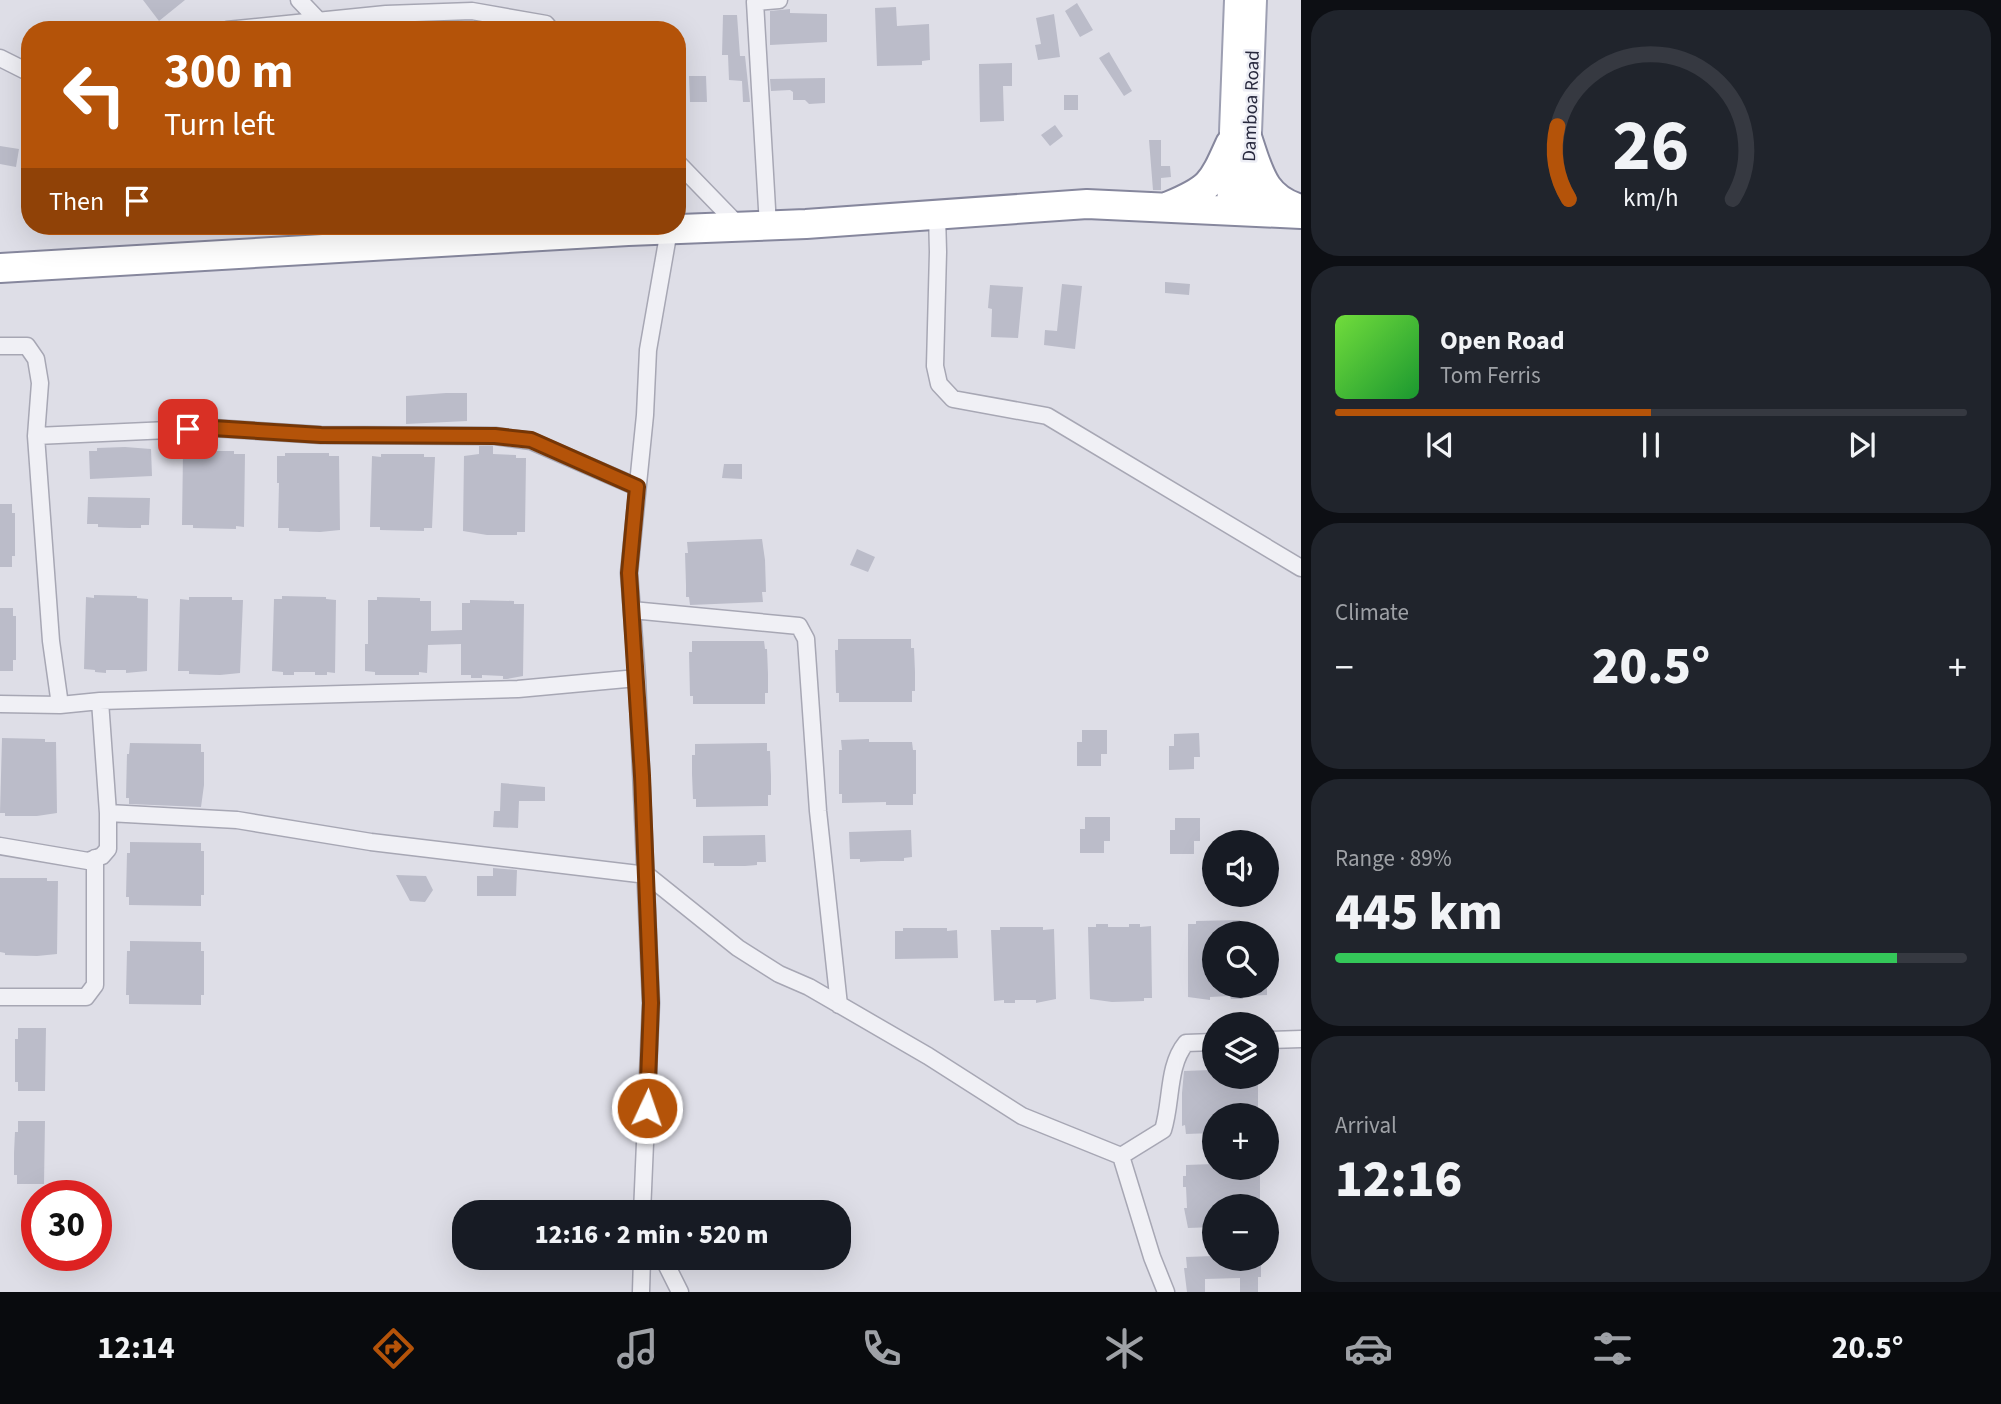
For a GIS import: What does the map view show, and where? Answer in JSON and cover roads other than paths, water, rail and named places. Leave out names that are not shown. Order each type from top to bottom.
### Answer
[{"type":"highway","points":[[1168,207],[1198,194],[1239,142],[1274,197],[1301,212]]},
{"type":"highway","points":[[686,230],[1087,204],[1301,212]]},
{"type":"highway","points":[[0,268],[513,235]]},
{"type":"main road","name":"Damboa Road","points":[[1237,0],[1243,52],[1237,211]]},
{"type":"main road","name":"Damboa Road","points":[[1243,52],[1254,0]]},
{"type":"street","points":[[299,0],[319,21],[472,11],[529,21]]},
{"type":"street","points":[[768,226],[755,2],[779,0]]},
{"type":"street","points":[[0,58],[21,68]]},
{"type":"street","points":[[686,171],[740,228]]},
{"type":"street","points":[[937,214],[939,252],[934,366],[939,384],[954,399],[1046,416],[1301,568]]},
{"type":"street","points":[[643,1200],[651,1003],[647,875],[629,573],[645,415],[648,350],[668,235]]},
{"type":"street","points":[[0,346],[27,346],[36,359],[40,383],[36,436],[51,641],[60,705]]},
{"type":"street","points":[[36,436],[213,428],[321,435],[495,436],[531,440],[637,487]]},
{"type":"street","points":[[632,610],[799,626],[806,639],[818,811],[839,1004]]},
{"type":"street","points":[[0,704],[60,705],[100,701],[519,689],[636,678]]},
{"type":"street","points":[[0,846],[88,861],[102,856],[108,849],[100,701]]},
{"type":"street","points":[[108,813],[237,820],[371,842],[647,875],[738,948],[779,974],[810,987],[928,1056],[1022,1116],[1121,1156]]},
{"type":"street","points":[[0,998],[86,997],[95,985],[95,858]]},
{"type":"street","points":[[1279,1040],[1301,1039]]},
{"type":"street","points":[[1121,1156],[1163,1130],[1168,1115],[1176,1055],[1186,1043],[1202,1042]]},
{"type":"street","points":[[1121,1156],[1152,1257],[1166,1292]]},
{"type":"street","points":[[641,1292],[642,1270]]},
{"type":"street","points":[[669,1270],[680,1292]]}]
